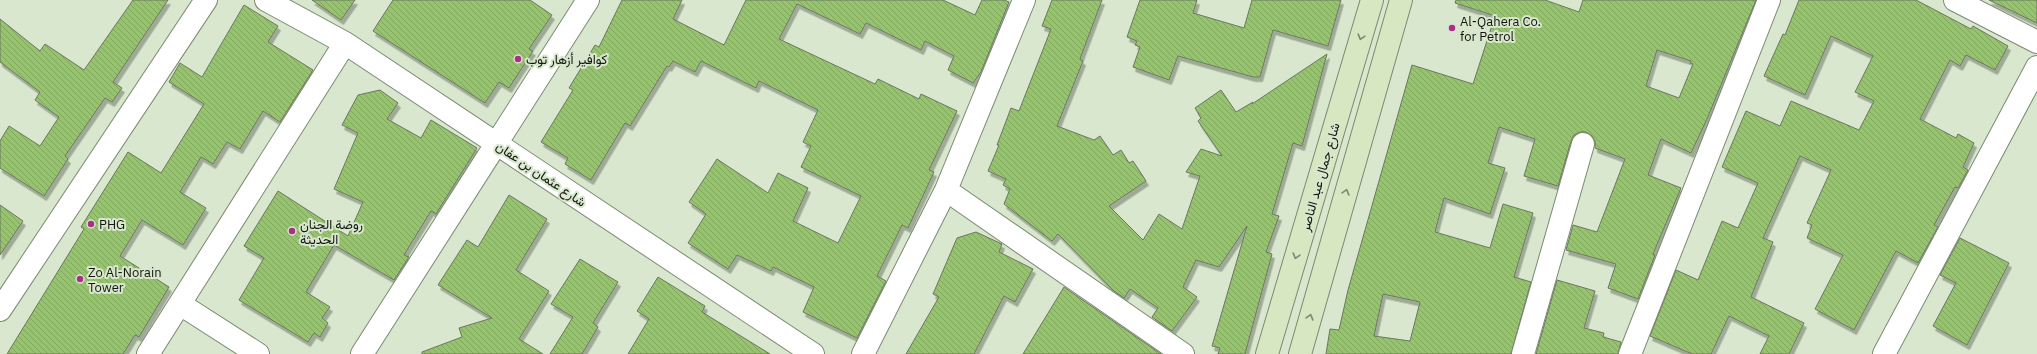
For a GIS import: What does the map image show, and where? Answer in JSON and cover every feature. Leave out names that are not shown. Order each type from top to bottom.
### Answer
[{"type":"main road","name":"شارع جمال عبد الناصر","points":[[1267,354],[1372,0]]},
{"type":"main road","points":[[1300,354],[1401,0]]},
{"type":"street","points":[[0,310],[206,0]]},
{"type":"street","name":"شارع عثمان بن عفان","points":[[266,0],[345,43],[813,354]]},
{"type":"street","points":[[362,354],[495,143],[588,0]]},
{"type":"street","points":[[863,354],[946,190],[1024,0]]},
{"type":"street","points":[[1630,354],[1769,0]]},
{"type":"street","points":[[1955,0],[2037,42]]},
{"type":"street","points":[[148,354],[345,43]]},
{"type":"street","points":[[1884,354],[2037,67]]},
{"type":"street","points":[[1523,354],[1583,144]]},
{"type":"street","points":[[946,190],[1183,354]]},
{"type":"street","points":[[180,304],[258,354]]},
{"type":"building","points":[[133,0],[168,0],[113,82],[122,88],[112,102],[105,98],[65,156],[68,159],[44,196],[0,168],[0,141],[9,126],[40,146],[59,117],[35,100],[40,92],[0,62],[0,19],[40,51],[45,44],[84,70]]},
{"type":"building","points":[[312,0],[355,0],[341,20]]},
{"type":"building","points":[[393,0],[530,0],[552,15],[529,49],[533,51],[509,88],[499,82],[485,103],[373,31]]},
{"type":"building","points":[[622,0],[682,0],[673,19],[724,45],[746,0],[943,0],[975,15],[982,0],[1004,0],[1009,2],[981,72],[973,83],[948,70],[954,56],[925,41],[921,50],[866,23],[860,34],[797,4],[779,39],[875,84],[878,79],[919,99],[921,94],[957,111],[929,170],[934,172],[908,228],[902,225],[877,276],[886,281],[857,338],[803,312],[814,287],[773,267],[771,271],[737,255],[728,269],[688,243],[706,214],[689,202],[717,159],[768,193],[778,173],[808,188],[793,221],[838,243],[861,196],[801,167],[811,146],[803,142],[818,110],[759,81],[756,88],[701,61],[695,72],[673,61],[669,67],[667,66],[630,126],[625,123],[591,180],[565,164],[568,158],[541,142],[573,90],[569,88],[595,45],[599,47]]},
{"type":"building","points":[[1052,0],[1102,0],[1080,59],[1083,61],[1057,126],[1094,140],[1100,136],[1113,155],[1121,150],[1129,163],[1133,161],[1146,181],[1109,206],[1143,240],[1159,214],[1182,229],[1200,176],[1186,172],[1201,149],[1222,156],[1198,121],[1201,118],[1195,108],[1221,90],[1236,112],[1253,102],[1252,104],[1327,54],[1302,146],[1293,143],[1272,214],[1279,216],[1266,252],[1272,254],[1245,354],[1218,354],[1220,348],[1212,346],[1247,226],[1219,267],[1196,260],[1183,287],[1197,297],[1172,331],[1152,317],[1158,308],[1130,289],[1124,298],[1114,291],[1058,234],[1052,241],[1004,204],[1010,189],[1003,185],[1006,179],[988,171],[999,145],[997,145],[1011,108],[1019,111],[1051,29],[1042,26]]},
{"type":"building","points":[[1140,0],[1197,0],[1193,13],[1244,28],[1252,0],[1341,0],[1328,46],[1273,30],[1260,77],[1253,77],[1178,56],[1169,80],[1133,67],[1140,47],[1135,45],[1137,41],[1127,37]]},
{"type":"building","points":[[1456,0],[1545,0],[1579,12],[1583,0],[1756,0],[1707,119],[1691,153],[1661,139],[1648,175],[1681,188],[1653,254],[1655,255],[1638,299],[1608,288],[1616,264],[1566,250],[1573,225],[1597,232],[1625,159],[1595,148],[1595,141],[1592,136],[1586,132],[1580,132],[1574,135],[1571,141],[1558,186],[1524,176],[1535,139],[1499,127],[1488,163],[1505,168],[1490,214],[1444,198],[1435,232],[1490,248],[1503,204],[1533,213],[1514,277],[1531,282],[1511,354],[1326,354],[1330,329],[1339,330],[1348,290],[1412,65],[1473,84],[1495,16],[1455,3]],"holes":[[[1657,50],[1691,61],[1690,63],[1693,64],[1679,98],[1646,86]],[[1383,294],[1420,302],[1410,341],[1374,336]]]},
{"type":"building","points":[[1799,0],[1916,0],[1971,29],[1973,26],[2008,46],[1995,70],[1966,55],[1960,66],[1950,60],[1920,119],[1956,138],[1958,134],[1974,143],[1963,167],[1968,170],[1958,188],[1955,187],[1934,225],[1938,227],[1918,263],[1896,251],[1854,330],[1815,309],[1843,255],[1807,238],[1812,225],[1807,223],[1831,170],[1800,156],[1763,238],[1773,242],[1751,297],[1804,323],[1789,354],[1760,354],[1769,336],[1729,316],[1711,354],[1692,354],[1650,336],[1676,270],[1698,280],[1722,221],[1738,228],[1758,183],[1722,167],[1746,111],[1780,126],[1791,101],[1859,130],[1874,101],[1855,92],[1873,56],[1831,36],[1805,95],[1764,76],[1783,34],[1785,35]]},
{"type":"building","points":[[1989,0],[2037,0],[2037,23]]},
{"type":"building","points":[[244,5],[278,26],[268,42],[313,70],[280,122],[263,111],[240,149],[227,142],[213,164],[201,157],[180,192],[206,208],[183,245],[142,220],[120,256],[169,287],[139,337],[135,335],[123,354],[7,354],[84,229],[81,227],[128,152],[161,173],[204,104],[169,82],[180,63],[202,77]]},
{"type":"building","points":[[380,90],[398,103],[387,119],[421,138],[431,120],[477,148],[436,214],[431,211],[404,255],[409,257],[394,280],[334,245],[306,292],[330,307],[322,318],[328,323],[320,337],[314,333],[308,342],[239,300],[264,258],[244,246],[278,191],[348,236],[363,202],[334,189],[358,133],[342,125],[358,95]]},
{"type":"building","points":[[509,195],[547,219],[516,270],[549,291],[519,339],[543,354],[422,354],[422,352],[462,337],[459,328],[492,318],[438,285],[467,240],[478,247]]},
{"type":"building","points":[[0,205],[23,221],[0,255]]},
{"type":"building","points":[[976,232],[1002,244],[999,252],[1033,269],[1015,302],[1004,296],[974,354],[906,354],[939,297],[933,294],[957,238]]},
{"type":"building","points":[[1960,238],[2009,263],[1967,345],[1933,326],[1956,283],[1940,275]]},
{"type":"building","points":[[580,259],[618,282],[593,323],[598,327],[582,354],[550,354],[573,317],[551,304]]},
{"type":"building","points":[[658,277],[705,306],[702,312],[770,354],[628,354],[649,319],[637,311]]},
{"type":"building","points":[[1557,280],[1595,291],[1584,328],[1604,333],[1603,337],[1621,342],[1618,354],[1536,354]]},
{"type":"building","points":[[1064,287],[1071,292],[1161,354],[1023,354]]},
{"type":"place","name":"Al-Qahera Co. for Petrol","points":[[1452,28]]},
{"type":"place","name":"كوافير أزهار توب","points":[[518,59]]},
{"type":"place","name":"PHG","points":[[91,224]]},
{"type":"place","name":"روضة الجنان الحديثة","points":[[292,231]]},
{"type":"place","name":"Zo Al-Norain Tower","points":[[80,279]]}]
